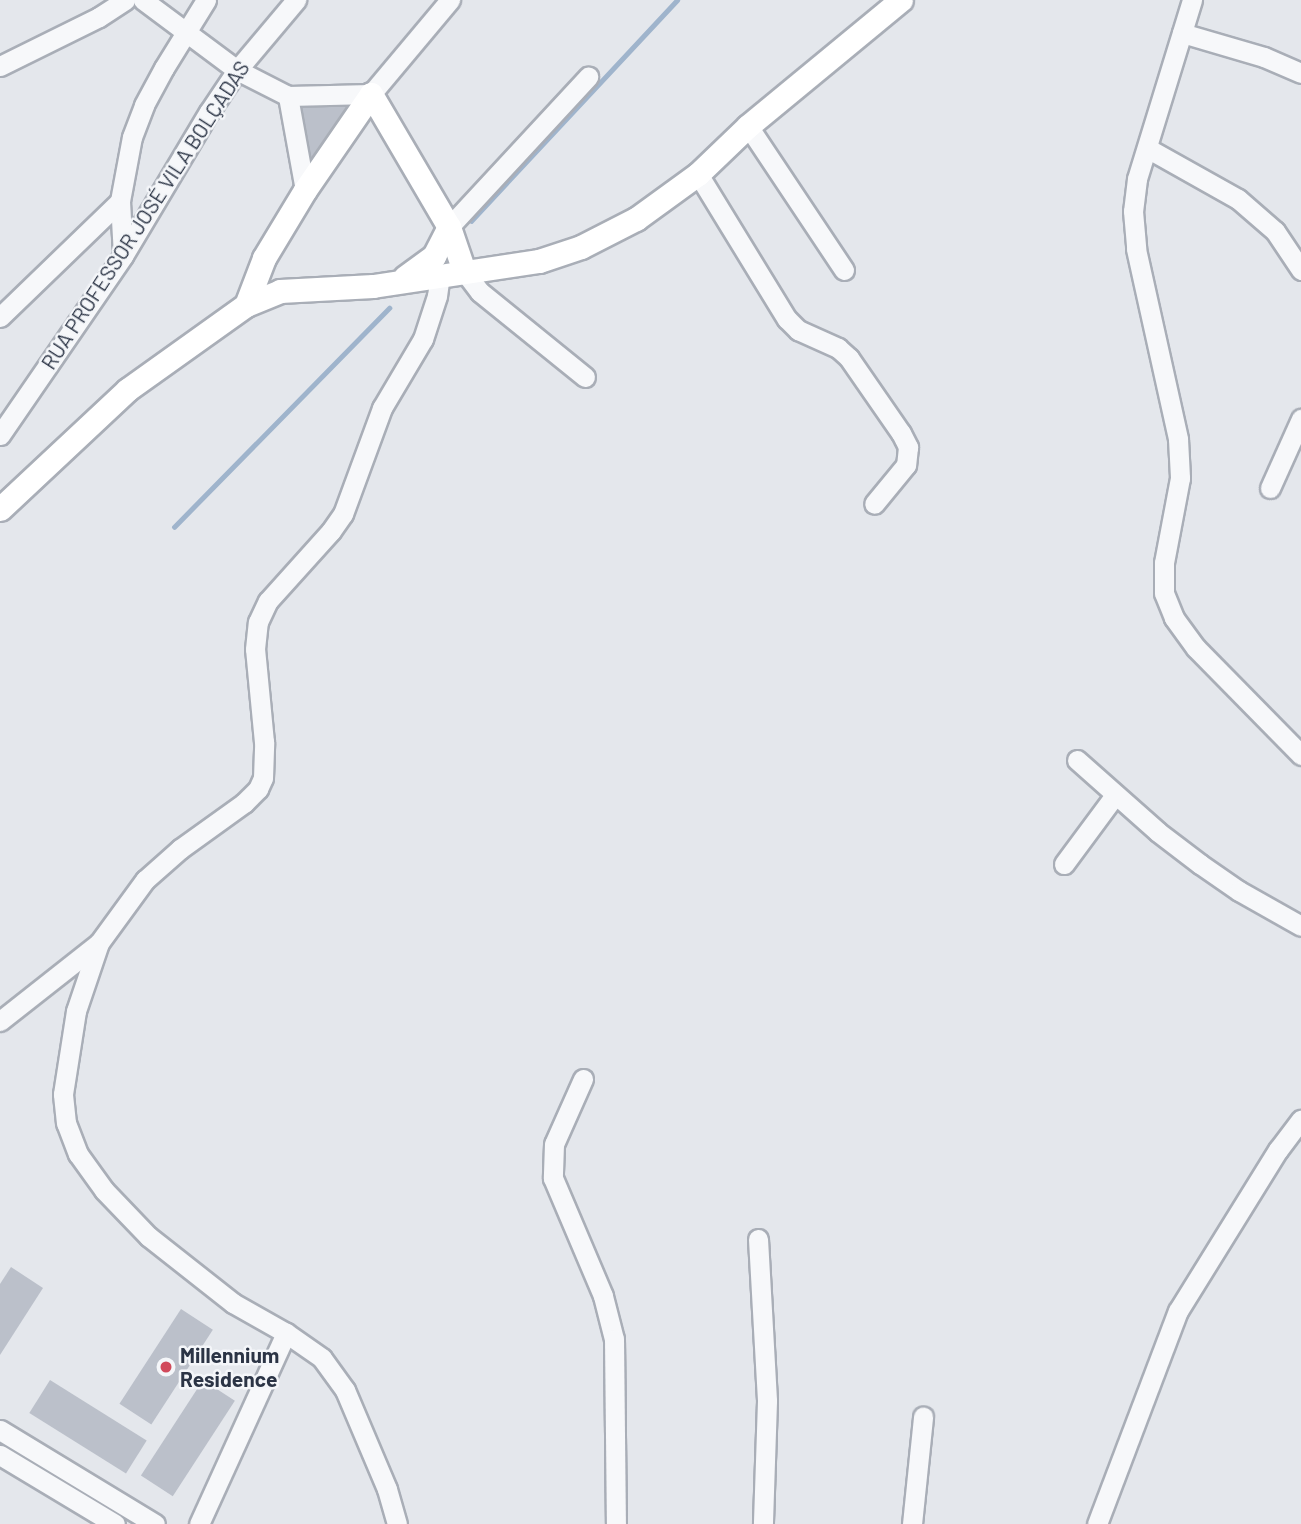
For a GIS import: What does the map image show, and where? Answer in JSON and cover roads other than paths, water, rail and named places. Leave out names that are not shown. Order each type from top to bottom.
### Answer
[{"type":"main road","points":[[0,509],[127,390],[246,305],[280,291],[393,282],[539,261],[581,247],[636,219],[698,174],[748,126],[901,0]]},
{"type":"main road","points":[[246,305],[264,258],[305,190],[371,94],[449,227],[464,271]]},
{"type":"main road","points":[[393,282],[415,272],[434,256],[449,227]]},
{"type":"main road","points":[[264,258],[264,270],[280,291]]},
{"type":"street","points":[[0,66],[99,17],[125,0]]},
{"type":"street","points":[[143,0],[237,70],[288,96],[371,94],[450,0]]},
{"type":"street","points":[[123,256],[120,201],[132,137],[144,105],[206,0]]},
{"type":"street","name":"RUA PROFESSOR JOSÉ VILA BOLÇADAS","points":[[0,435],[123,256],[202,123],[237,70],[296,0]]},
{"type":"street","points":[[1192,0],[1137,179],[1133,211],[1136,249],[1170,390],[1178,439],[1180,478],[1164,563],[1164,593],[1174,618],[1196,648],[1301,755]]},
{"type":"street","points":[[1182,33],[1264,57],[1301,73]]},
{"type":"street","points":[[449,227],[588,77]]},
{"type":"street","points":[[288,96],[305,190]]},
{"type":"street","points":[[748,126],[844,270]]},
{"type":"street","points":[[1147,148],[1202,176],[1238,200],[1275,231],[1301,270]]},
{"type":"street","points":[[698,174],[787,319],[798,330],[838,348],[849,358],[901,433],[908,447],[906,465],[874,504]]},
{"type":"street","points":[[0,317],[120,201]]},
{"type":"street","points":[[464,271],[480,292],[585,377]]},
{"type":"street","points":[[397,1524],[387,1489],[345,1391],[321,1359],[286,1333],[233,1303],[149,1237],[104,1190],[78,1154],[66,1123],[63,1094],[76,1011],[99,943],[126,904],[162,864],[244,803],[258,789],[265,762],[255,649],[258,622],[268,601],[343,514],[382,408],[423,340],[437,296],[440,275]]},
{"type":"street","points":[[1270,488],[1301,419]]},
{"type":"street","points":[[1077,760],[1158,832],[1229,885],[1301,926]]},
{"type":"street","points":[[1064,864],[1115,795]]},
{"type":"street","points":[[0,1021],[99,943]]},
{"type":"street","points":[[583,1079],[554,1144],[553,1178],[603,1296],[614,1339],[616,1524]]},
{"type":"street","points":[[1097,1524],[1178,1311],[1278,1150],[1301,1120]]},
{"type":"street","points":[[758,1239],[766,1401],[763,1524]]},
{"type":"street","points":[[199,1524],[286,1333]]},
{"type":"street","points":[[912,1524],[923,1417]]},
{"type":"street","points":[[0,1430],[155,1524]]},
{"type":"street","points":[[0,1455],[115,1524]]},
{"type":"waterway","points":[[471,221],[677,0]]},
{"type":"waterway","points":[[174,527],[389,308]]},
{"type":"place","name":"Millennium Residence","points":[[166,1367]]}]
